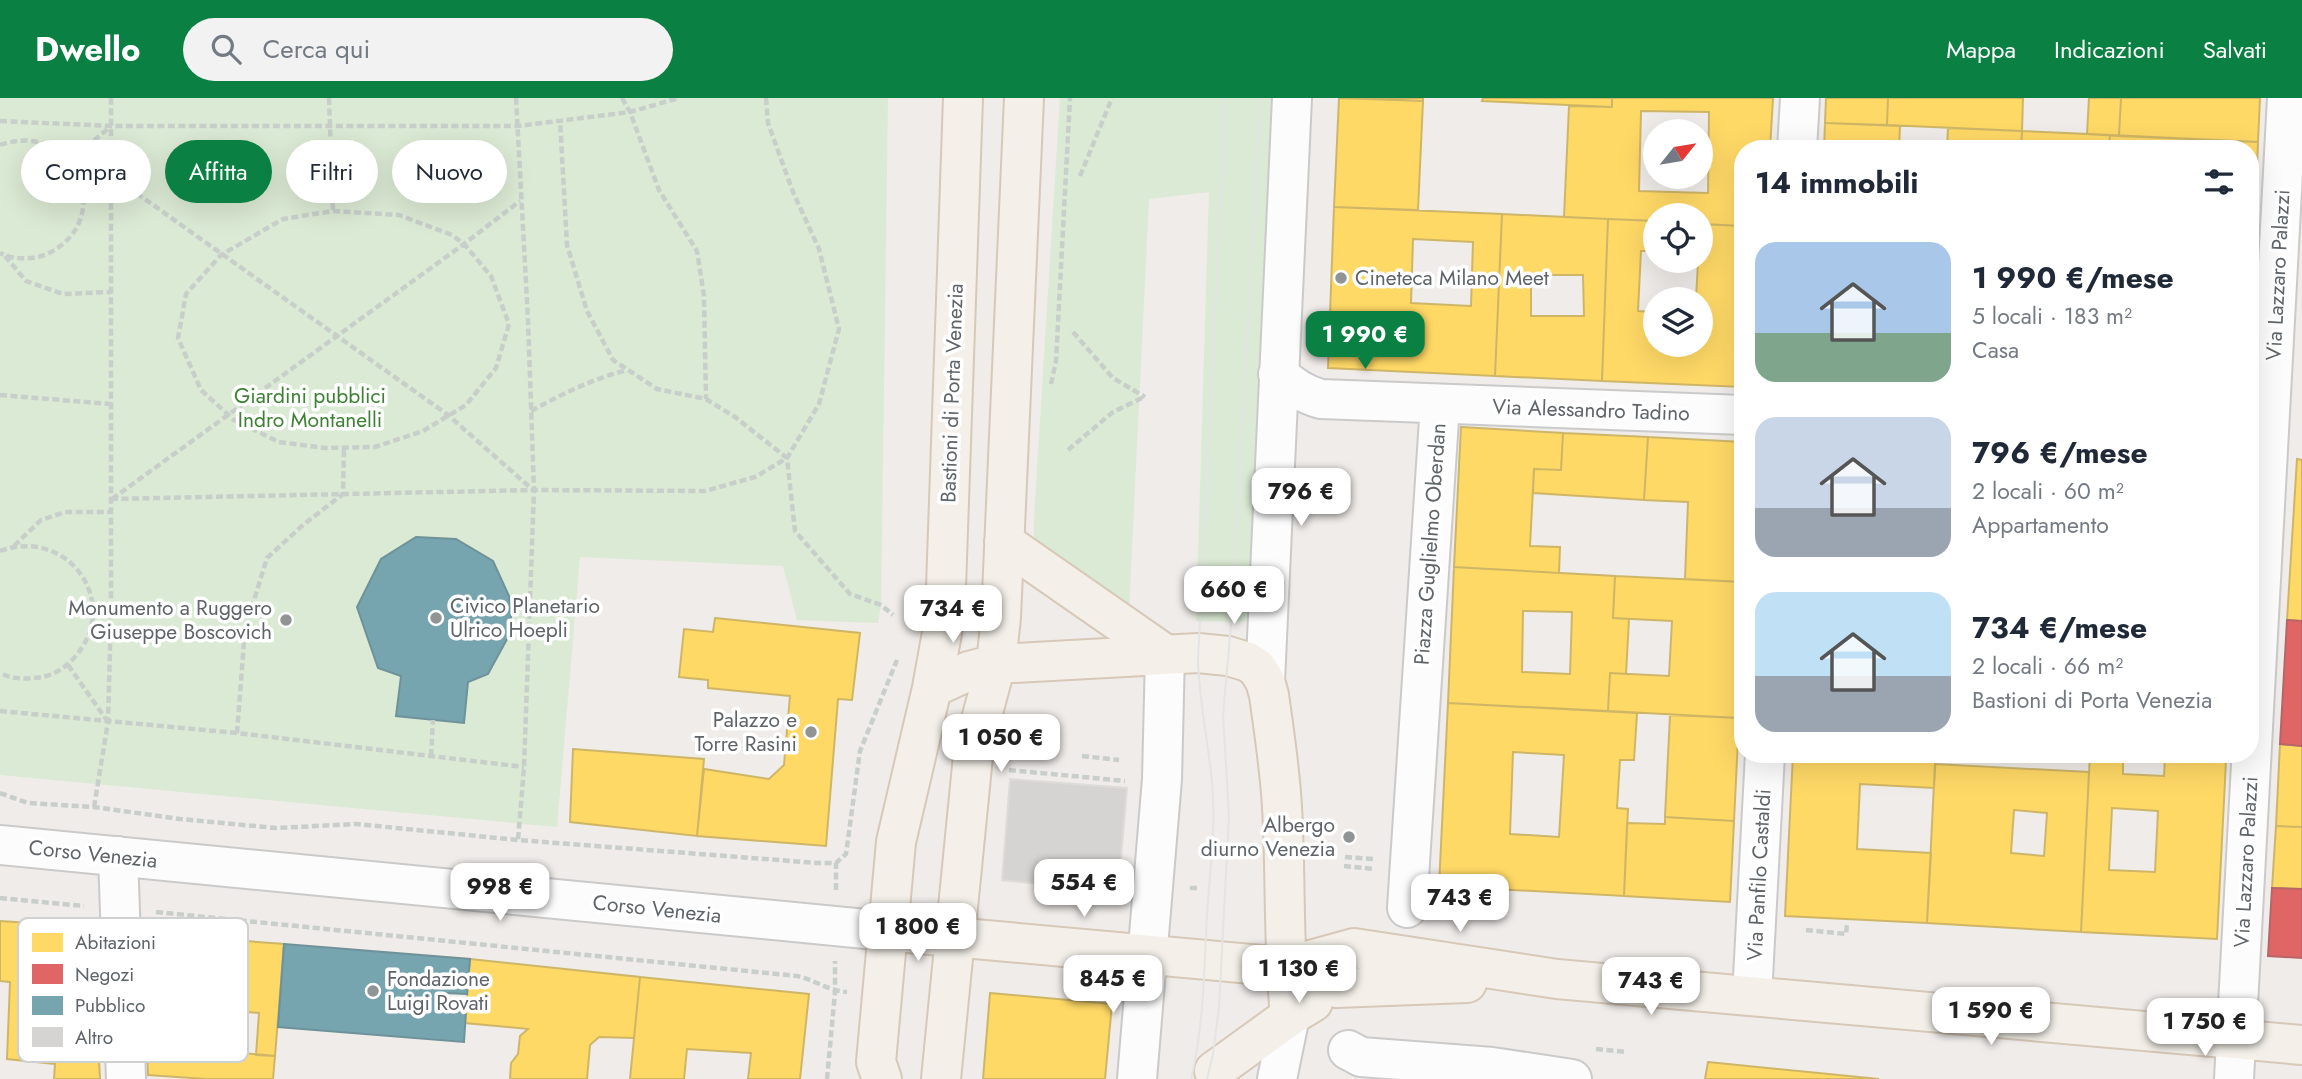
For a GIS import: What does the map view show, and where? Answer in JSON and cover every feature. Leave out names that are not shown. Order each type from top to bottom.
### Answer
[{"type":"main road","name":"Bastioni di Porta Venezia","points":[[932,688],[944,616],[963,98]]},
{"type":"main road","points":[[942,1079],[974,746],[996,664],[1001,617],[1021,220],[1024,98]]},
{"type":"main road","points":[[1004,542],[1165,654]]},
{"type":"main road","points":[[877,1073],[886,931],[896,842],[932,688],[969,671],[996,664],[1198,653],[1238,658],[1253,664],[1265,681],[1269,695],[1282,807],[1285,967],[1290,1016]]},
{"type":"main road","name":"Corso Venezia","points":[[886,931],[1147,955]]},
{"type":"main road","points":[[1211,1075],[1285,967],[1354,948],[1557,979],[2302,1045]]},
{"type":"main road","points":[[1147,955],[1285,967],[1336,988],[1557,979]]},
{"type":"main road","points":[[1211,1075],[1290,1016],[1336,988]]},
{"type":"street","points":[[1265,681],[1292,98]]},
{"type":"street","points":[[1798,140],[1800,98]]},
{"type":"street","name":"Via Lazzaro Palazzi","points":[[2259,672],[2274,432],[2287,98]]},
{"type":"street","name":"Piazza Guglielmo Oberdan","points":[[1278,374],[1306,395],[1321,399],[1440,404],[1407,908]]},
{"type":"street","name":"Via Alessandro Tadino","points":[[1440,404],[1734,415]]},
{"type":"street","points":[[1137,1079],[1162,779],[1165,654]]},
{"type":"street","name":"Via Panfilo Castaldi","points":[[1752,996],[1765,763]]},
{"type":"street","name":"Via Lazzaro Palazzi","points":[[2234,1079],[2253,763]]},
{"type":"street","name":"Corso Venezia","points":[[0,845],[886,931]]},
{"type":"street","points":[[118,856],[121,918]]},
{"type":"street","points":[[1277,1079],[1290,1016]]},
{"type":"street","points":[[1348,1050],[1361,1057],[1492,1067],[1582,1064]]},
{"type":"path","points":[[111,98],[112,140]]},
{"type":"path","points":[[330,98],[333,211]]},
{"type":"path","points":[[516,98],[534,491],[524,768],[518,840]]},
{"type":"path","points":[[622,98],[630,112],[659,190],[696,251],[704,296],[706,399]]},
{"type":"path","points":[[0,121],[112,126],[518,126],[630,112],[679,98]]},
{"type":"path","points":[[111,499],[534,491],[705,491],[755,477],[787,458],[819,404],[839,330],[819,250],[793,192],[768,123],[766,98]]},
{"type":"path","points":[[1080,176],[1112,98]]},
{"type":"path","points":[[560,120],[567,245],[587,311],[613,360],[657,389],[706,399],[735,417],[787,458],[795,531],[850,594],[881,605],[893,615]]},
{"type":"path","points":[[95,140],[112,126]]},
{"type":"path","points":[[0,145],[21,140]]},
{"type":"path","points":[[111,499],[521,200]]},
{"type":"path","points":[[2,254],[22,258],[41,257],[58,248],[71,236],[81,220],[83,203]]},
{"type":"path","points":[[93,807],[108,722],[111,613],[111,203]]},
{"type":"path","points":[[150,203],[448,415],[534,491]]},
{"type":"path","points":[[333,211],[399,215],[452,235],[464,244],[491,276],[509,324],[496,368],[466,405],[423,430],[375,447],[325,448],[279,442],[234,420],[201,390],[178,338],[186,294],[221,255],[283,219],[333,211]]},
{"type":"path","points":[[2,254],[26,281],[63,294],[112,292]]},
{"type":"path","points":[[1068,450],[1113,412],[1145,397],[1113,378],[1073,332]]},
{"type":"path","points":[[531,411],[601,377],[628,370]]},
{"type":"path","points":[[0,396],[110,404]]},
{"type":"path","points":[[343,494],[344,448]]},
{"type":"path","points":[[237,733],[245,629],[267,558],[343,494]]},
{"type":"path","points":[[14,546],[41,520],[65,512],[111,512]]},
{"type":"path","points":[[0,551],[14,546],[36,546],[57,552],[74,565],[87,584],[93,605],[92,627],[83,648],[68,665],[48,676],[27,679],[0,673]]},
{"type":"path","points":[[0,793],[28,803],[93,807],[276,828],[356,824],[518,840],[836,863],[846,854],[860,751],[898,656]]},
{"type":"path","points":[[68,665],[108,722]]},
{"type":"path","points":[[0,711],[237,733],[524,768]]},
{"type":"path","points":[[431,756],[433,720]]},
{"type":"path","points":[[1082,756],[1119,760]]},
{"type":"path","points":[[1006,770],[1137,782]]},
{"type":"path","points":[[1345,857],[1378,859]]},
{"type":"path","points":[[1344,866],[1377,870]]},
{"type":"path","points":[[1190,888],[1198,888]]},
{"type":"path","points":[[0,898],[93,906]]},
{"type":"path","points":[[152,912],[212,918]]},
{"type":"path","points":[[248,922],[810,979],[835,992],[827,1079]]},
{"type":"path","points":[[1806,930],[1846,934],[1847,924]]},
{"type":"path","points":[[1582,1064],[1627,1052]]},
{"type":"green space","name":"Giardini pubblici Indro Montanelli","points":[[0,98],[888,98],[881,605],[878,623],[797,620],[783,566],[580,557],[557,827],[0,775]]},
{"type":"green space","points":[[1060,98],[1279,98],[1253,622],[1196,621],[1209,192],[1149,199],[1129,610],[1034,553]]},
{"type":"building: Abitazioni","points":[[1339,98],[1423,101],[1418,210],[1334,207]]},
{"type":"building: Abitazioni","points":[[1358,98],[1423,98],[1423,101]]},
{"type":"building: Abitazioni","points":[[1483,98],[1612,98],[1612,107],[1482,101]]},
{"type":"building: Abitazioni","points":[[1612,98],[1773,98],[1771,140],[1734,140],[1734,226],[1713,225],[1713,203],[1643,203],[1643,220],[1564,217],[1569,106],[1612,107]]},
{"type":"building: Abitazioni","points":[[1826,98],[1888,98],[1887,125],[1825,123]]},
{"type":"building: Abitazioni","points":[[1888,98],[2023,98],[2022,131],[1887,125]]},
{"type":"building: Abitazioni","points":[[2089,98],[2121,98],[2119,136],[2087,134]]},
{"type":"building: Abitazioni","points":[[2121,98],[2260,98],[2258,140],[2119,136]]},
{"type":"building: Abitazioni","points":[[1825,123],[1900,126],[1899,140],[1824,140]]},
{"type":"building: Abitazioni","points":[[1948,128],[2022,131],[2022,140],[1947,140]]},
{"type":"building: Abitazioni","points":[[2022,131],[2110,135],[2110,140],[2022,140]]},
{"type":"building: Abitazioni","points":[[2110,135],[2216,140],[2110,140]]},
{"type":"building: Abitazioni","points":[[1334,207],[1502,214],[1495,376],[1328,368]],"holes":[[[1413,239],[1473,242],[1471,306],[1411,303]]]},
{"type":"building: Abitazioni","points":[[1502,214],[1608,219],[1602,381],[1495,376]],"holes":[[[1531,275],[1583,275],[1584,316],[1531,316]]]},
{"type":"building: Abitazioni","points":[[1608,219],[1643,220],[1638,311],[1643,311],[1643,357],[1713,357],[1713,287],[1697,287],[1697,273],[1713,273],[1713,225],[1734,226],[1734,387],[1602,381]]},
{"type":"building: Abitazioni","points":[[1461,427],[1563,433],[1561,470],[1534,469],[1530,546],[1560,547],[1559,573],[1454,567]]},
{"type":"building: Abitazioni","points":[[1563,433],[1648,437],[1644,500],[1533,493],[1534,469],[1561,470]]},
{"type":"building: Abitazioni","points":[[1648,437],[1734,442],[1734,582],[1685,579],[1688,502],[1644,500]]},
{"type":"building: Abitazioni","points":[[2297,459],[2302,460],[2302,621],[2287,620]]},
{"type":"building: Abitazioni","points":[[1454,567],[1615,576],[1613,618],[1629,619],[1626,674],[1610,673],[1608,711],[1448,703]],"holes":[[[1523,611],[1572,612],[1570,674],[1522,672]]]},
{"type":"building: Abitazioni","points":[[1615,576],[1734,582],[1734,718],[1608,711],[1610,673],[1669,676],[1672,621],[1613,618]]},
{"type":"building: Abitazioni","name":"Palazzo e Torre Rasini","points":[[715,618],[860,633],[852,700],[838,699],[826,846],[697,836],[704,769],[769,779],[784,765],[790,696],[708,688],[708,680],[679,677],[684,629],[713,632]]},
{"type":"building: Abitazioni","points":[[1448,703],[1637,713],[1634,760],[1620,760],[1617,808],[1628,809],[1624,896],[1439,886]],"holes":[[[1513,752],[1564,755],[1559,837],[1510,834]]]},
{"type":"building: Abitazioni","points":[[1670,715],[1734,718],[1734,763],[1737,763],[1734,821],[1665,817]]},
{"type":"building: Abitazioni","points":[[2280,744],[2302,746],[2302,827],[2276,826]]},
{"type":"building: Abitazioni","points":[[573,749],[704,759],[697,836],[570,822]]},
{"type":"building: Abitazioni","points":[[1793,763],[1935,763],[1934,788],[1860,784],[1857,849],[1931,853],[1927,923],[1785,916]]},
{"type":"building: Abitazioni","points":[[2090,763],[2123,763],[2123,774],[2164,776],[2165,763],[2226,763],[2217,939],[2081,932]],"holes":[[[2112,808],[2158,811],[2155,872],[2109,870]]]},
{"type":"building: Abitazioni","points":[[1935,764],[2089,772],[2081,932],[1927,923]],"holes":[[[2014,810],[2047,813],[2044,856],[2011,853]]]},
{"type":"building: Abitazioni","points":[[1665,817],[1734,821],[1730,902],[1624,896],[1627,823],[1665,824]]},
{"type":"building: Abitazioni","points":[[2276,826],[2302,827],[2302,889],[2272,888]]},
{"type":"building: Abitazioni","points":[[0,921],[18,922],[18,1060],[7,1059],[10,982],[0,981]]},
{"type":"building: Abitazioni","points":[[248,941],[284,944],[275,1056],[256,1055],[259,1013],[248,1012]]},
{"type":"building: Abitazioni","points":[[470,959],[640,977],[634,1038],[599,1037],[590,1045],[587,1079],[510,1079],[511,1063],[518,1054],[520,1036],[528,1029],[465,1023]]},
{"type":"building: Abitazioni","points":[[640,977],[809,994],[800,1079],[748,1079],[751,1053],[687,1049],[684,1079],[630,1079]]},
{"type":"building: Abitazioni","points":[[990,993],[1112,1004],[1105,1079],[983,1079]]},
{"type":"building: Abitazioni","points":[[248,1054],[275,1056],[273,1079],[206,1079],[148,1075],[148,1062],[248,1062]]},
{"type":"building: Abitazioni","points":[[36,1062],[99,1062],[100,1079],[54,1079],[55,1064]]},
{"type":"building: Abitazioni","points":[[1708,1062],[1879,1079],[1705,1079]]},
{"type":"building: Negozi","points":[[2287,620],[2302,621],[2302,746],[2280,744]]},
{"type":"building: Negozi","points":[[2272,888],[2302,889],[2302,958],[2268,956]]},
{"type":"building: Pubblico","name":"Civico Planetario Ulrico Hoepli","points":[[416,537],[456,539],[493,561],[509,596],[512,630],[488,674],[468,682],[464,723],[396,716],[401,676],[378,668],[357,607],[381,559]]},
{"type":"building: Pubblico","points":[[284,944],[470,959],[467,994],[444,993],[442,1008],[466,1011],[464,1042],[278,1027]]},
{"type":"building: Altro","points":[[1010,779],[1127,788],[1118,892],[1002,880]]},
{"type":"tram line","points":[[1191,1079],[1201,1018],[1213,832],[1212,782],[1198,660],[1226,98]]},
{"type":"tram line","points":[[1207,1079],[1219,1007],[1229,816],[1223,715],[1231,625],[1261,98]]},
{"type":"place","name":"Cineteca Milano Meet","points":[[1341,278]]},
{"type":"place","name":"Civico Planetario Ulrico Hoepli","points":[[436,618]]},
{"type":"place","name":"Monumento a Ruggero Giuseppe Boscovich","points":[[286,620]]},
{"type":"place","name":"Palazzo e Torre Rasini","points":[[811,732]]},
{"type":"place","name":"Albergo diurno Venezia","points":[[1349,837]]},
{"type":"place","name":"Fondazione Luigi Rovati","points":[[373,991]]}]
